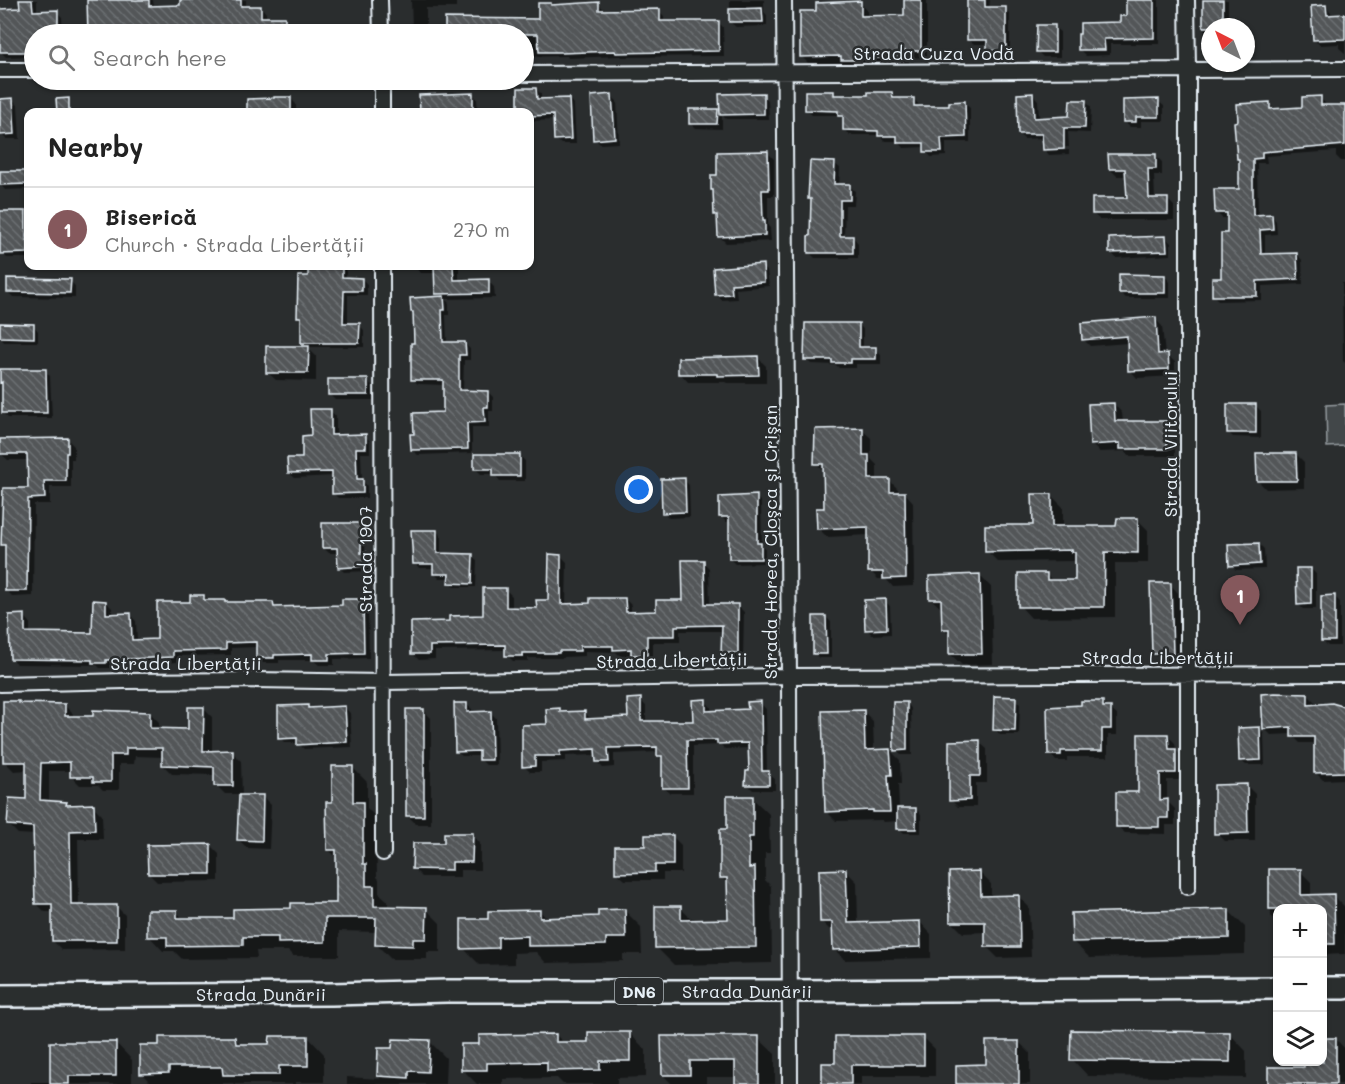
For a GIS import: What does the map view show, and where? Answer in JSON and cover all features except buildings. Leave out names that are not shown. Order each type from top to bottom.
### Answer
[{"type":"main road","name":"Strada Dunării","points":[[0,996],[447,991],[1273,988]]},
{"type":"main road","points":[[1327,988],[1345,988]]},
{"type":"street","points":[[380,0],[381,24]]},
{"type":"street","name":"Strada Horea, Cloşca şi Crişan","points":[[784,0],[790,1084]]},
{"type":"street","name":"Strada Viitorului","points":[[1187,0],[1188,887]]},
{"type":"street","name":"Strada Cuza Vodă","points":[[534,74],[1345,69]]},
{"type":"street","points":[[0,70],[24,70]]},
{"type":"street","points":[[382,90],[382,108]]},
{"type":"street","name":"Strada 1907","points":[[382,270],[382,853]]},
{"type":"street","name":"Strada Libertății","points":[[0,684],[255,680],[383,682],[789,676],[1345,675]]},
{"type":"shaded area","points":[[1345,404],[1345,446],[1327,447],[1326,405]]},
{"type":"place","name":"Biserică","points":[[1240,625]]}]
